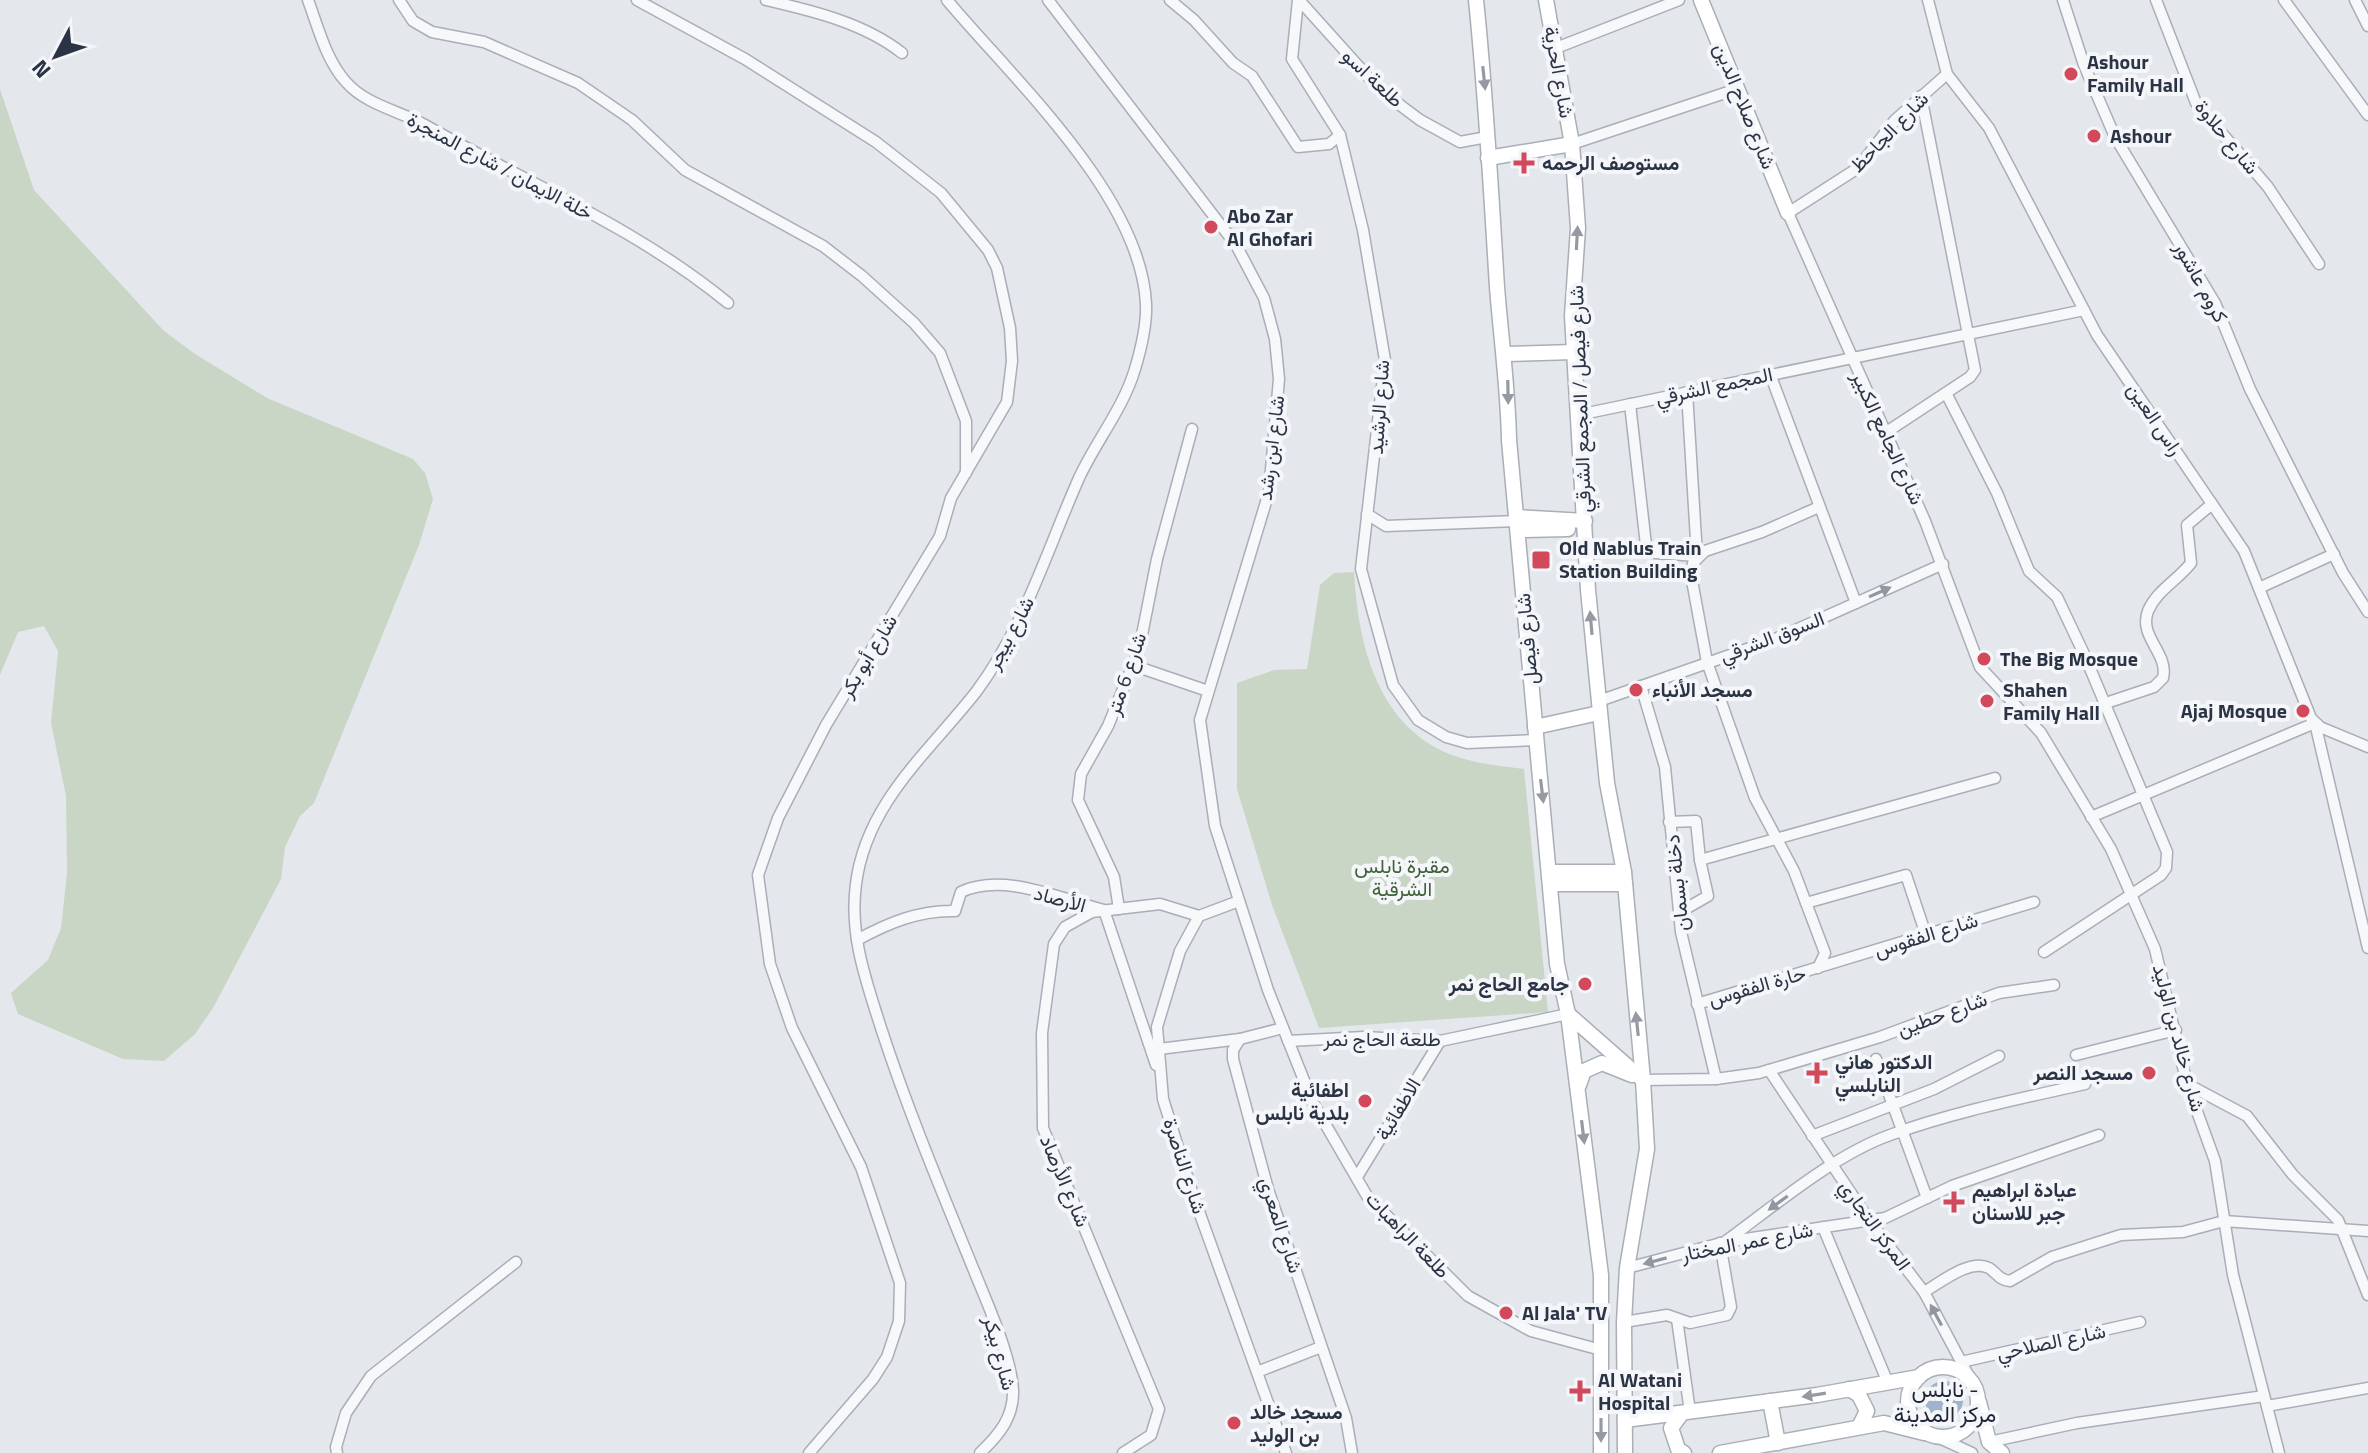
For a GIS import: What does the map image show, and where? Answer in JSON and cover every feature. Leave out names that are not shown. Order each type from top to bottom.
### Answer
[{"type":"main road","name":"شارع فيصل","points":[[1476,0],[1517,523],[1557,964],[1568,1014],[1601,1275],[1601,1453]]},
{"type":"main road","name":"شارع الحرية","points":[[1546,0],[1572,144]]},
{"type":"main road","name":"شارع صلاح الدين","points":[[1701,0],[1788,213]]},
{"type":"main road","points":[[1488,158],[1572,144]]},
{"type":"main road","name":"شارع فيصل / المجمع الشرقي","points":[[1572,144],[1578,228],[1572,316],[1584,526],[1607,783],[1624,878],[1647,1149],[1627,1268],[1624,1322],[1625,1453]]},
{"type":"main road","points":[[1505,354],[1574,352]]},
{"type":"main road","points":[[1517,523],[1584,526]]},
{"type":"main road","points":[[1535,733],[1599,707]]},
{"type":"main road","points":[[1550,878],[1624,878]]},
{"type":"main road","points":[[1568,1014],[1643,1080]]},
{"type":"main road","points":[[1578,1088],[1584,1071],[1602,1063],[1643,1080]]},
{"type":"main road","points":[[1625,1420],[1888,1383],[1919,1377],[1937,1367],[1948,1367],[1966,1376],[1975,1389],[1991,1448],[2002,1453]]},
{"type":"main road","points":[[1919,1377],[1908,1396],[1908,1408],[1919,1427],[1933,1435]]},
{"type":"main road","points":[[1849,1389],[1859,1395],[1867,1411],[1859,1427]]},
{"type":"main road","points":[[1720,1453],[1752,1448],[1779,1450],[1796,1440],[1884,1423],[1950,1436],[1969,1425],[1978,1405],[1975,1389]]},
{"type":"main road","points":[[1770,1401],[1779,1450]]},
{"type":"main road","points":[[1684,1453],[1673,1439],[1671,1428],[1686,1412]]},
{"type":"street","name":"خلة الايمان / شارع المنجرة","points":[[308,0],[334,65],[347,84],[371,101],[413,119],[508,172],[627,232],[696,276],[728,303]]},
{"type":"street","points":[[399,0],[413,21],[432,32],[484,42],[578,83],[632,120],[685,170],[823,246],[862,276],[914,323],[940,353],[964,408],[966,475]]},
{"type":"street","name":"شارع أبو بكر","points":[[637,0],[745,59],[876,142],[941,193],[988,250],[1008,315],[1011,376],[1007,402],[951,498],[940,536],[826,725],[778,818],[758,875],[770,964],[792,1028],[861,1167],[900,1283],[899,1321],[887,1357],[873,1379],[809,1453]]},
{"type":"street","points":[[766,0],[820,13],[882,37],[902,53]]},
{"type":"street","name":"شارع بيجر","points":[[947,0],[1059,127],[1100,187],[1135,255],[1143,280],[1146,316],[1135,371],[1125,396],[1081,474],[1012,634],[974,693],[907,772],[875,822],[856,882],[857,940],[863,972],[894,1068],[982,1291]]},
{"type":"street","name":"شارع ابن رشد","points":[[1048,0],[1236,245],[1264,298],[1275,339],[1279,379],[1269,492],[1200,720],[1212,811],[1239,901],[1288,1041]]},
{"type":"street","points":[[1170,0],[1260,84],[1268,103],[1298,147],[1329,144],[1340,135]]},
{"type":"street","name":"شارع الرشيد","points":[[1298,0],[1292,59],[1340,135],[1363,230],[1385,360],[1361,569],[1398,695],[1418,720],[1446,737],[1467,743],[1511,744],[1535,733]]},
{"type":"street","name":"طلعة اسو","points":[[1298,0],[1380,90],[1420,120],[1460,142],[1487,137]]},
{"type":"street","points":[[1556,48],[1679,0]]},
{"type":"street","points":[[1928,0],[1947,74]]},
{"type":"street","name":"كروم عاشور","points":[[2063,0],[2088,76],[2115,137],[2215,303],[2250,389],[2334,554],[2368,612]]},
{"type":"street","name":"شارع حلاوة","points":[[2156,0],[2196,103],[2268,187],[2319,264]]},
{"type":"street","points":[[2284,0],[2368,115]]},
{"type":"street","points":[[2355,0],[2368,26]]},
{"type":"street","name":"شارع الجاحظ","points":[[1788,213],[1858,168],[1895,120],[1947,74]]},
{"type":"street","name":"راس العين","points":[[1947,74],[1989,128],[2097,335],[2244,551],[2319,726],[2368,948]]},
{"type":"street","points":[[1572,144],[1737,89]]},
{"type":"street","points":[[1885,433],[1975,370],[1921,96]]},
{"type":"street","name":"شارع الجامع الكبير","points":[[1788,213],[1943,564],[1980,667]]},
{"type":"street","name":"المجمع الشرقي","points":[[1578,415],[2084,310]]},
{"type":"street","points":[[1770,374],[1856,603]]},
{"type":"street","points":[[1687,392],[1697,556],[1691,575],[1707,662],[1755,798],[1778,838],[1825,953],[1818,968]]},
{"type":"street","points":[[1946,393],[1997,493],[2029,571],[2059,602],[2145,794],[2168,860],[2161,875],[2044,952]]},
{"type":"street","points":[[1630,404],[1646,545],[1655,553],[1697,556],[1819,507]]},
{"type":"street","name":"شارع 6 متر","points":[[1119,909],[1114,877],[1078,800],[1077,787],[1108,726],[1132,665],[1192,429]]},
{"type":"street","points":[[2103,704],[2154,687],[2163,678],[2163,663],[2146,628],[2147,615],[2161,593],[2191,563],[2187,525],[2212,504]]},
{"type":"street","points":[[1367,514],[1386,526],[1517,523]]},
{"type":"street","points":[[2259,588],[2334,554]]},
{"type":"street","name":"السوق الشرقي","points":[[1599,707],[1641,686],[1773,640],[1943,564]]},
{"type":"street","points":[[1132,665],[1208,691]]},
{"type":"street","name":"شارع خالد بن الوليد","points":[[1980,667],[2041,733],[2091,817],[2155,949],[2187,1084],[2215,1161],[2233,1275],[2279,1453]]},
{"type":"street","name":"دخلة بسمان","points":[[1641,686],[1665,767],[1680,912],[1697,1004],[1716,1079]]},
{"type":"street","points":[[2091,817],[2319,726],[2368,747]]},
{"type":"street","points":[[1700,860],[1995,778]]},
{"type":"street","points":[[1669,822],[1696,821],[1708,896],[1680,912]]},
{"type":"street","points":[[1806,903],[1906,875],[1926,935]]},
{"type":"street","name":"الأرصاد","points":[[857,940],[920,914],[955,911],[961,892],[978,884],[1005,885],[1104,910],[1162,1082]]},
{"type":"street","points":[[1199,916],[1239,901]]},
{"type":"street","name":"شارع الفقوس","points":[[1818,968],[2034,902]]},
{"type":"street","name":"شارع الأرصاد","points":[[1123,1453],[1151,1435],[1157,1423],[1158,1403],[1043,1128],[1042,1033],[1054,944],[1061,931],[1073,922],[1104,910],[1160,904],[1199,916]]},
{"type":"street","name":"شارع الناصرة","points":[[1199,916],[1180,951],[1157,1027],[1163,1099],[1192,1192],[1286,1453]]},
{"type":"street","name":"حارة الفقوس","points":[[1697,1004],[1818,968]]},
{"type":"street","name":"شارع حطين","points":[[1643,1080],[1716,1079],[1769,1070],[1880,1037],[1999,993],[2054,985]]},
{"type":"street","name":"طلعة الحاج نمر","points":[[1288,1041],[1364,1037],[1440,1041],[1568,1014]]},
{"type":"street","points":[[1159,1049],[1240,1039],[1283,1028]]},
{"type":"street","points":[[2076,1055],[2176,1030]]},
{"type":"street","name":"شارع المعري","points":[[1240,1039],[1233,1050],[1236,1071],[1268,1189],[1346,1418],[1352,1453]]},
{"type":"street","name":"طلعة الراهبات","points":[[1288,1041],[1313,1103],[1367,1196],[1468,1296],[1531,1331],[1601,1350]]},
{"type":"street","name":"الاطفائية","points":[[1357,1177],[1440,1041]]},
{"type":"street","points":[[1812,1136],[1934,1089],[1999,1056]]},
{"type":"street","points":[[1876,1059],[1927,1198]]},
{"type":"street","name":"المركز التجاري","points":[[1769,1070],[1869,1220],[1924,1292],[1975,1389]]},
{"type":"street","points":[[1624,1322],[1667,1315],[1690,1323],[1727,1315],[1731,1307],[1722,1243],[1833,1167],[1887,1136],[1979,1108],[2085,1084]]},
{"type":"street","points":[[2187,1084],[2247,1116],[2293,1175],[2335,1216],[2345,1231],[2368,1295]]},
{"type":"street","name":"شارع عمر المختار","points":[[1627,1268],[1722,1243],[1885,1218],[1927,1198],[2099,1135]]},
{"type":"street","points":[[1924,1292],[1974,1266],[1986,1267],[2004,1281],[2010,1281],[2052,1257],[2121,1235],[2183,1232],[2224,1221],[2368,1231]]},
{"type":"street","points":[[1823,1227],[1888,1383]]},
{"type":"street","points":[[337,1453],[346,1413],[371,1376],[516,1262]]},
{"type":"street","name":"شارع بيكر","points":[[980,1453],[1002,1429],[1012,1404],[1013,1390],[982,1291]]},
{"type":"street","points":[[1677,1319],[1686,1412]]},
{"type":"street","name":"شارع الصلاحي","points":[[1961,1362],[2140,1322]]},
{"type":"street","points":[[1257,1372],[1321,1347]]},
{"type":"street","points":[[1991,1448],[2077,1423],[2368,1388]]},
{"type":"street","points":[[1933,1435],[1972,1453]]},
{"type":"green space","points":[[0,89],[34,190],[164,331],[267,398],[413,459],[425,473],[433,499],[419,545],[314,803],[300,816],[285,847],[281,879],[213,1008],[195,1034],[164,1061],[123,1059],[18,1014],[11,993],[48,960],[61,928],[67,874],[66,796],[51,723],[58,651],[44,626],[18,632],[0,675]]},
{"type":"green space","name":"مقبرة نابلس الشرقية","points":[[1354,572],[1356,600],[1368,656],[1391,706],[1409,727],[1431,745],[1458,757],[1524,769],[1548,1012],[1319,1028],[1272,905],[1237,789],[1237,683],[1274,670],[1307,669],[1320,585],[1334,573]]},
{"type":"water","points":[[1944,1381],[1957,1387],[1963,1400],[1957,1413],[1944,1419],[1931,1413],[1925,1400],[1931,1387]]},
{"type":"place","name":"Ashour Family Hall","points":[[2071,74]]},
{"type":"place","name":"Ashour","points":[[2094,136]]},
{"type":"place","name":"مستوصف الرحمه","points":[[1524,163]]},
{"type":"place","name":"Abo Zar Al Ghofari","points":[[1211,227]]},
{"type":"place","name":"Old Nablus Train Station Building","points":[[1541,560]]},
{"type":"place","name":"The Big Mosque","points":[[1984,659]]},
{"type":"place","name":"مسجد الأنباء","points":[[1636,690]]},
{"type":"place","name":"Shahen Family Hall","points":[[1987,701]]},
{"type":"place","name":"Ajaj Mosque","points":[[2303,711]]},
{"type":"place","name":"جامع الحاج نمر","points":[[1585,984]]},
{"type":"place","name":"الدكتور هاني النابلسي","points":[[1817,1073]]},
{"type":"place","name":"مسجد النصر","points":[[2149,1073]]},
{"type":"place","name":"اطفائية بلدية نابلس","points":[[1365,1101]]},
{"type":"place","name":"عيادة ابراهيم جبر للاسنان","points":[[1954,1202]]},
{"type":"place","name":"Al Jala' TV","points":[[1506,1313]]},
{"type":"place","name":"Al Watani Hospital","points":[[1580,1391]]},
{"type":"place","name":"مسجد خالد بن الوليد","points":[[1234,1423]]},
{"type":"district","name":"نابلس - مركز المدينة","points":[[1945,1402]]}]
